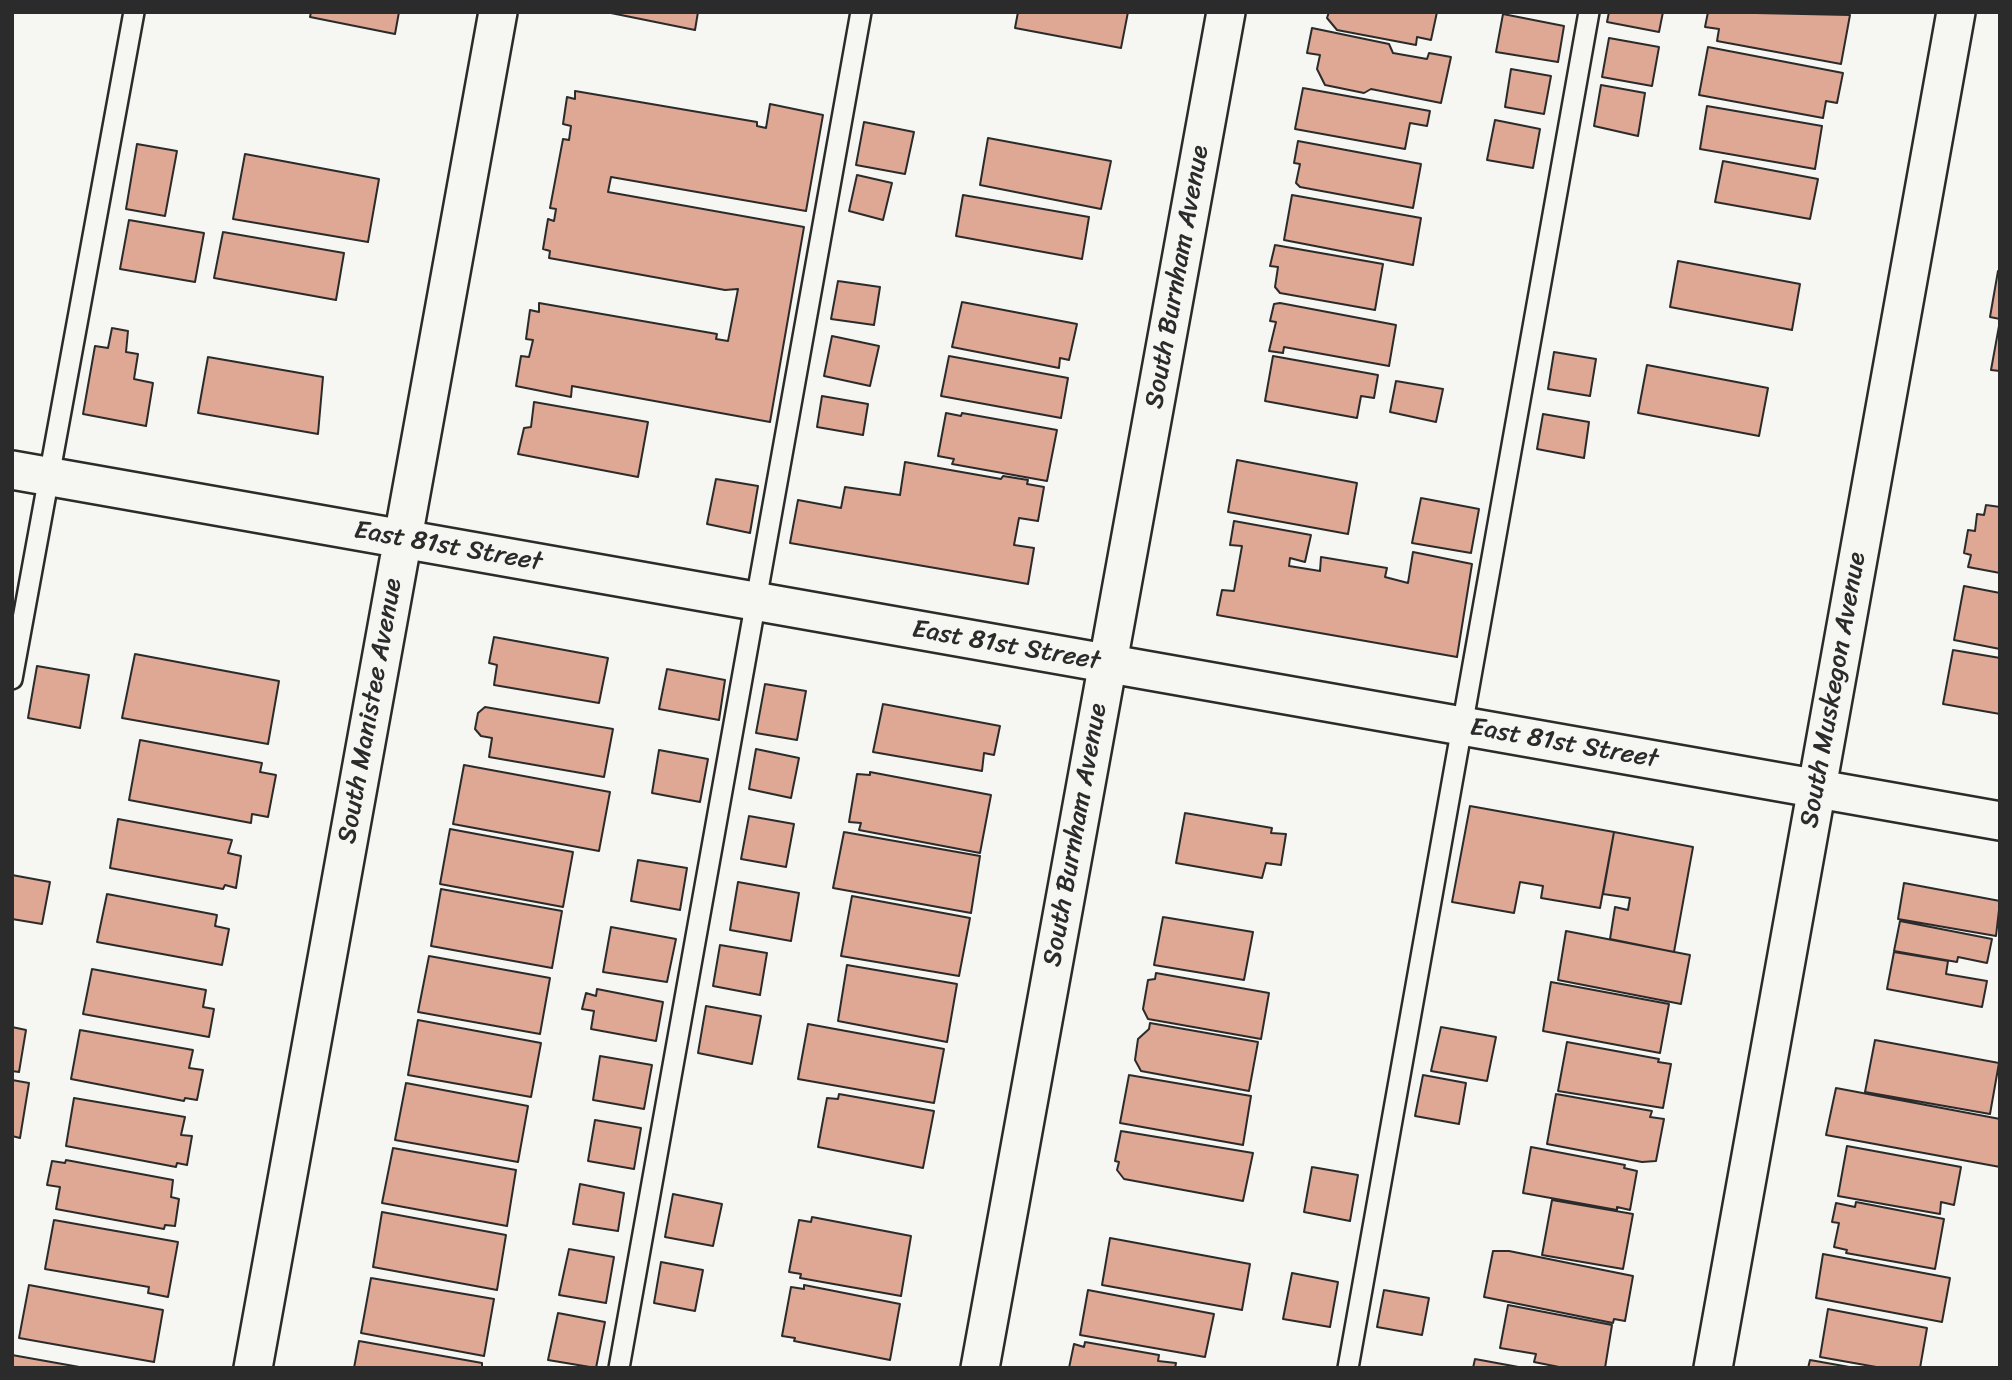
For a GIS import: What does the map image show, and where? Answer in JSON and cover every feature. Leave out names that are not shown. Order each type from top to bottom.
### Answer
[{"type":"street","name":"South Manistee Avenue","points":[[253,1368],[498,12]]},
{"type":"street","name":"South Burnham Avenue","points":[[980,1368],[1226,12]]},
{"type":"street","name":"South Muskegon Avenue","points":[[1713,1368],[1956,12]]},
{"type":"street","name":"East 81st Street","points":[[30,473],[2000,821]]},
{"type":"lane","points":[[12,679],[30,473],[134,12]]},
{"type":"lane","points":[[619,1368],[861,12]]},
{"type":"lane","points":[[1348,1368],[1460,726],[1590,12]]},
{"type":"building","points":[[311,12],[399,12],[395,34],[310,17]]},
{"type":"building","points":[[606,12],[698,12],[695,30]]},
{"type":"building","points":[[1018,12],[1128,12],[1121,48],[1015,28]]},
{"type":"building","points":[[1329,12],[1437,12],[1431,40],[1417,37],[1416,45],[1337,30],[1327,18]]},
{"type":"building","points":[[1609,12],[1663,12],[1659,32],[1607,22]]},
{"type":"building","points":[[1708,12],[1850,15],[1841,64],[1717,41],[1719,29],[1705,27]]},
{"type":"building","points":[[1503,14],[1564,26],[1558,62],[1496,52]]},
{"type":"building","points":[[1312,28],[1389,44],[1393,53],[1427,59],[1429,53],[1451,57],[1441,103],[1371,89],[1364,93],[1325,85],[1317,69],[1320,55],[1307,53]]},
{"type":"building","points":[[1609,38],[1659,47],[1652,86],[1602,77]]},
{"type":"building","points":[[1708,47],[1843,73],[1837,103],[1826,101],[1823,118],[1699,95]]},
{"type":"building","points":[[1511,69],[1551,76],[1544,114],[1505,107]]},
{"type":"building","points":[[1601,85],[1645,93],[1638,136],[1594,126]]},
{"type":"building","points":[[1303,88],[1430,111],[1427,126],[1410,123],[1405,149],[1295,129]]},
{"type":"building","points":[[575,91],[757,122],[757,126],[766,128],[770,104],[823,115],[806,211],[611,177],[608,192],[804,227],[770,422],[572,386],[571,397],[516,386],[521,356],[529,357],[533,340],[526,339],[530,310],[539,312],[539,303],[717,334],[716,339],[728,341],[738,289],[725,290],[549,258],[550,251],[543,249],[548,219],[554,221],[556,209],[550,208],[563,139],[569,140],[571,126],[563,124],[567,97],[575,99]]},
{"type":"building","points":[[1707,106],[1822,126],[1815,169],[1700,149]]},
{"type":"building","points":[[1495,120],[1540,129],[1533,168],[1487,160]]},
{"type":"building","points":[[864,122],[914,132],[905,174],[856,165]]},
{"type":"building","points":[[988,138],[1111,161],[1101,209],[980,185]]},
{"type":"building","points":[[1298,141],[1421,164],[1413,208],[1300,187],[1296,183],[1300,164],[1294,163]]},
{"type":"building","points":[[137,144],[177,151],[165,216],[126,209]]},
{"type":"building","points":[[245,154],[379,179],[368,242],[233,219]]},
{"type":"building","points":[[1723,161],[1818,179],[1810,219],[1715,202]]},
{"type":"building","points":[[857,175],[892,183],[883,220],[849,211]]},
{"type":"building","points":[[963,195],[1089,217],[1082,259],[956,236]]},
{"type":"building","points":[[1292,195],[1421,218],[1413,265],[1284,240]]},
{"type":"building","points":[[129,220],[204,233],[195,282],[120,269]]},
{"type":"building","points":[[223,232],[344,253],[336,300],[214,278]]},
{"type":"building","points":[[1275,245],[1383,264],[1375,310],[1280,293],[1275,287],[1278,267],[1270,266]]},
{"type":"building","points":[[1678,261],[1800,284],[1792,330],[1670,307]]},
{"type":"building","points":[[2000,271],[2000,319],[1990,317]]},
{"type":"building","points":[[838,281],[880,287],[874,325],[831,319]]},
{"type":"building","points":[[962,302],[1077,324],[1069,360],[1060,358],[1059,368],[952,347]]},
{"type":"building","points":[[1274,304],[1396,325],[1389,366],[1284,347],[1283,353],[1269,351],[1276,322],[1270,321]]},
{"type":"building","points":[[2000,327],[2000,371],[1991,370]]},
{"type":"building","points":[[112,328],[128,331],[126,352],[138,354],[134,379],[153,383],[146,426],[83,414],[95,346],[108,348]]},
{"type":"building","points":[[832,336],[879,346],[870,386],[824,376]]},
{"type":"building","points":[[1554,352],[1596,359],[1590,396],[1548,389]]},
{"type":"building","points":[[949,356],[1068,378],[1061,418],[941,396]]},
{"type":"building","points":[[1273,356],[1378,375],[1374,398],[1361,396],[1357,418],[1265,401]]},
{"type":"building","points":[[208,357],[323,377],[318,434],[198,413]]},
{"type":"building","points":[[1647,365],[1768,388],[1759,436],[1638,413]]},
{"type":"building","points":[[1396,381],[1443,389],[1436,422],[1390,412]]},
{"type":"building","points":[[822,396],[868,404],[863,435],[817,427]]},
{"type":"building","points":[[534,402],[648,422],[638,477],[518,454],[524,428],[531,427]]},
{"type":"building","points":[[946,413],[961,416],[962,413],[1057,430],[1047,481],[952,464],[954,459],[938,456]]},
{"type":"building","points":[[1543,414],[1589,422],[1584,458],[1537,449]]},
{"type":"building","points":[[1237,460],[1357,483],[1348,534],[1228,512]]},
{"type":"building","points":[[905,462],[1001,479],[1003,476],[1028,480],[1027,484],[1044,487],[1038,521],[1019,518],[1014,545],[1034,548],[1028,584],[790,543],[798,500],[841,508],[845,487],[900,495]]},
{"type":"building","points":[[716,479],[758,486],[750,533],[707,524]]},
{"type":"building","points":[[1421,498],[1479,509],[1471,553],[1412,543]]},
{"type":"building","points":[[1986,505],[2000,507],[2000,573],[1968,567],[1971,555],[1964,553],[1968,530],[1975,531],[1977,514],[1984,515]]},
{"type":"building","points":[[1234,521],[1311,535],[1305,562],[1290,558],[1289,566],[1320,571],[1321,557],[1387,568],[1385,577],[1408,583],[1413,552],[1472,564],[1457,657],[1217,615],[1222,590],[1234,591],[1242,546],[1230,545]]},
{"type":"building","points":[[1964,586],[2000,593],[2000,649],[1954,640]]},
{"type":"building","points":[[494,637],[608,658],[599,703],[494,685],[497,665],[489,663]]},
{"type":"building","points":[[1953,650],[2000,658],[2000,714],[1943,704]]},
{"type":"building","points":[[135,654],[279,681],[268,744],[122,718]]},
{"type":"building","points":[[37,666],[89,675],[80,728],[28,718]]},
{"type":"building","points":[[667,669],[725,680],[719,720],[659,709]]},
{"type":"building","points":[[765,684],[806,691],[797,740],[756,733]]},
{"type":"building","points":[[883,704],[1000,726],[994,755],[984,753],[982,771],[873,752]]},
{"type":"building","points":[[485,707],[613,729],[604,777],[489,757],[492,738],[481,736],[475,729],[478,713]]},
{"type":"building","points":[[140,740],[262,763],[260,772],[276,775],[268,817],[252,814],[251,823],[129,800]]},
{"type":"building","points":[[756,749],[799,758],[791,798],[749,789]]},
{"type":"building","points":[[659,750],[708,759],[700,802],[652,793]]},
{"type":"building","points":[[464,765],[610,792],[599,851],[453,824]]},
{"type":"building","points":[[870,772],[991,795],[980,853],[859,830],[861,823],[849,822],[857,774],[870,775]]},
{"type":"building","points":[[1470,806],[1614,832],[1600,908],[1541,898],[1543,886],[1520,882],[1514,913],[1452,902]]},
{"type":"building","points":[[1185,813],[1272,828],[1271,833],[1286,834],[1281,865],[1266,863],[1262,878],[1176,863]]},
{"type":"building","points":[[749,816],[794,824],[786,867],[741,859]]},
{"type":"building","points":[[118,819],[232,840],[228,853],[241,856],[236,888],[225,885],[223,889],[110,868]]},
{"type":"building","points":[[450,829],[573,852],[563,907],[440,884]]},
{"type":"building","points":[[844,832],[980,856],[971,913],[833,888]]},
{"type":"building","points":[[1614,832],[1693,847],[1674,952],[1610,939],[1615,907],[1628,910],[1630,898],[1603,894]]},
{"type":"building","points":[[638,860],[687,868],[680,910],[631,901]]},
{"type":"building","points":[[12,875],[50,882],[42,924],[12,919]]},
{"type":"building","points":[[738,882],[799,893],[791,941],[730,930]]},
{"type":"building","points":[[1904,883],[2000,901],[1996,936],[1898,919]]},
{"type":"building","points":[[441,889],[562,911],[552,968],[431,946]]},
{"type":"building","points":[[107,894],[217,915],[215,926],[229,929],[222,965],[97,942]]},
{"type":"building","points":[[852,896],[970,918],[959,976],[841,956]]},
{"type":"building","points":[[1163,917],[1253,932],[1244,980],[1154,965]]},
{"type":"building","points":[[1900,921],[1992,939],[1987,963],[1958,957],[1957,962],[1894,951]]},
{"type":"building","points":[[611,927],[676,939],[667,982],[603,972]]},
{"type":"building","points":[[1566,931],[1690,955],[1681,1004],[1558,980]]},
{"type":"building","points":[[720,945],[767,953],[760,995],[713,986]]},
{"type":"building","points":[[1894,952],[1948,961],[1946,974],[1987,981],[1982,1007],[1887,989]]},
{"type":"building","points":[[429,956],[550,978],[540,1034],[418,1012]]},
{"type":"building","points":[[847,965],[957,984],[947,1042],[838,1021]]},
{"type":"building","points":[[92,969],[206,990],[203,1007],[214,1009],[209,1037],[83,1014]]},
{"type":"building","points":[[1156,973],[1269,993],[1261,1039],[1148,1019],[1143,1009],[1148,980],[1155,979]]},
{"type":"building","points":[[1551,982],[1669,1004],[1660,1053],[1543,1031]]},
{"type":"building","points":[[597,989],[663,1002],[656,1041],[591,1029],[594,1011],[582,1009],[586,993],[596,996]]},
{"type":"building","points":[[706,1006],[761,1016],[752,1064],[698,1053]]},
{"type":"building","points":[[418,1020],[541,1043],[531,1097],[408,1075]]},
{"type":"building","points":[[1150,1023],[1258,1042],[1249,1091],[1141,1071],[1135,1060],[1138,1039],[1149,1029]]},
{"type":"building","points":[[808,1024],[944,1049],[934,1103],[798,1079]]},
{"type":"building","points":[[12,1027],[26,1030],[19,1072],[12,1071]]},
{"type":"building","points":[[1441,1027],[1496,1037],[1487,1081],[1431,1071]]},
{"type":"building","points":[[80,1030],[193,1050],[189,1068],[203,1070],[197,1100],[185,1098],[184,1101],[71,1079]]},
{"type":"building","points":[[1875,1040],[1999,1063],[1990,1114],[1865,1092]]},
{"type":"building","points":[[1567,1042],[1659,1059],[1658,1062],[1671,1064],[1663,1108],[1558,1091]]},
{"type":"building","points":[[600,1056],[652,1065],[644,1109],[593,1100]]},
{"type":"building","points":[[1129,1075],[1251,1096],[1243,1145],[1120,1123]]},
{"type":"building","points":[[1423,1075],[1466,1083],[1459,1124],[1415,1116]]},
{"type":"building","points":[[12,1080],[29,1083],[20,1138],[12,1136]]},
{"type":"building","points":[[406,1083],[528,1106],[518,1162],[395,1140]]},
{"type":"building","points":[[1836,1088],[2000,1119],[2000,1167],[1826,1135]]},
{"type":"building","points":[[839,1094],[934,1111],[923,1168],[818,1147],[827,1098],[838,1099]]},
{"type":"building","points":[[1556,1094],[1652,1111],[1650,1117],[1664,1119],[1656,1161],[1642,1162],[1547,1144]]},
{"type":"building","points":[[74,1098],[185,1117],[181,1135],[192,1136],[187,1165],[177,1163],[176,1167],[66,1146]]},
{"type":"building","points":[[595,1120],[641,1128],[634,1169],[588,1161]]},
{"type":"building","points":[[1121,1131],[1253,1153],[1243,1201],[1124,1179],[1117,1170],[1119,1162],[1115,1161]]},
{"type":"building","points":[[1847,1146],[1961,1167],[1954,1205],[1941,1202],[1940,1214],[1838,1196]]},
{"type":"building","points":[[1531,1147],[1625,1165],[1624,1168],[1637,1171],[1630,1210],[1523,1193]]},
{"type":"building","points":[[393,1148],[516,1170],[507,1226],[382,1203]]},
{"type":"building","points":[[66,1160],[173,1180],[171,1197],[179,1199],[175,1226],[165,1225],[164,1229],[56,1209],[60,1187],[47,1185],[52,1161],[65,1163]]},
{"type":"building","points":[[1312,1167],[1358,1175],[1350,1221],[1304,1212]]},
{"type":"building","points":[[580,1184],[624,1193],[618,1231],[573,1224]]},
{"type":"building","points":[[673,1194],[722,1204],[713,1246],[665,1237]]},
{"type":"building","points":[[1552,1200],[1633,1214],[1623,1269],[1542,1255]]},
{"type":"building","points":[[1856,1202],[1944,1219],[1935,1269],[1846,1253],[1847,1250],[1834,1247],[1839,1223],[1832,1222],[1836,1203],[1855,1207]]},
{"type":"building","points":[[382,1212],[506,1235],[497,1290],[373,1267]]},
{"type":"building","points":[[812,1217],[911,1236],[901,1296],[800,1278],[801,1274],[789,1272],[799,1220],[811,1222]]},
{"type":"building","points":[[54,1220],[178,1242],[168,1297],[148,1293],[149,1287],[45,1269]]},
{"type":"building","points":[[1110,1238],[1250,1264],[1242,1310],[1102,1285]]},
{"type":"building","points":[[569,1249],[614,1257],[606,1303],[559,1295]]},
{"type":"building","points":[[1493,1251],[1509,1251],[1633,1276],[1625,1321],[1614,1319],[1613,1323],[1484,1297]]},
{"type":"building","points":[[1823,1254],[1950,1278],[1942,1322],[1816,1298]]},
{"type":"building","points":[[661,1262],[703,1270],[695,1311],[654,1303]]},
{"type":"building","points":[[1292,1273],[1338,1282],[1330,1327],[1283,1319]]},
{"type":"building","points":[[371,1278],[494,1299],[484,1356],[361,1333]]},
{"type":"building","points":[[29,1285],[163,1310],[154,1362],[19,1338]]},
{"type":"building","points":[[804,1285],[900,1304],[890,1360],[794,1341],[795,1338],[782,1336],[791,1287],[804,1289]]},
{"type":"building","points":[[1088,1290],[1214,1314],[1205,1357],[1080,1335]]},
{"type":"building","points":[[1384,1290],[1429,1298],[1422,1335],[1377,1327]]},
{"type":"building","points":[[1508,1305],[1612,1325],[1605,1368],[1564,1368],[1534,1362],[1536,1354],[1500,1348]]},
{"type":"building","points":[[1828,1309],[1927,1328],[1920,1368],[1882,1368],[1820,1357]]},
{"type":"building","points":[[558,1313],[605,1322],[596,1368],[548,1360]]},
{"type":"building","points":[[359,1341],[482,1363],[482,1368],[354,1368]]},
{"type":"building","points":[[1085,1342],[1159,1355],[1158,1361],[1176,1363],[1175,1368],[1069,1368],[1074,1344],[1084,1347]]},
{"type":"building","points":[[12,1355],[85,1368],[12,1368]]},
{"type":"building","points":[[1475,1359],[1524,1368],[1473,1368]]},
{"type":"building","points":[[1810,1360],[1855,1368],[1808,1368]]}]
